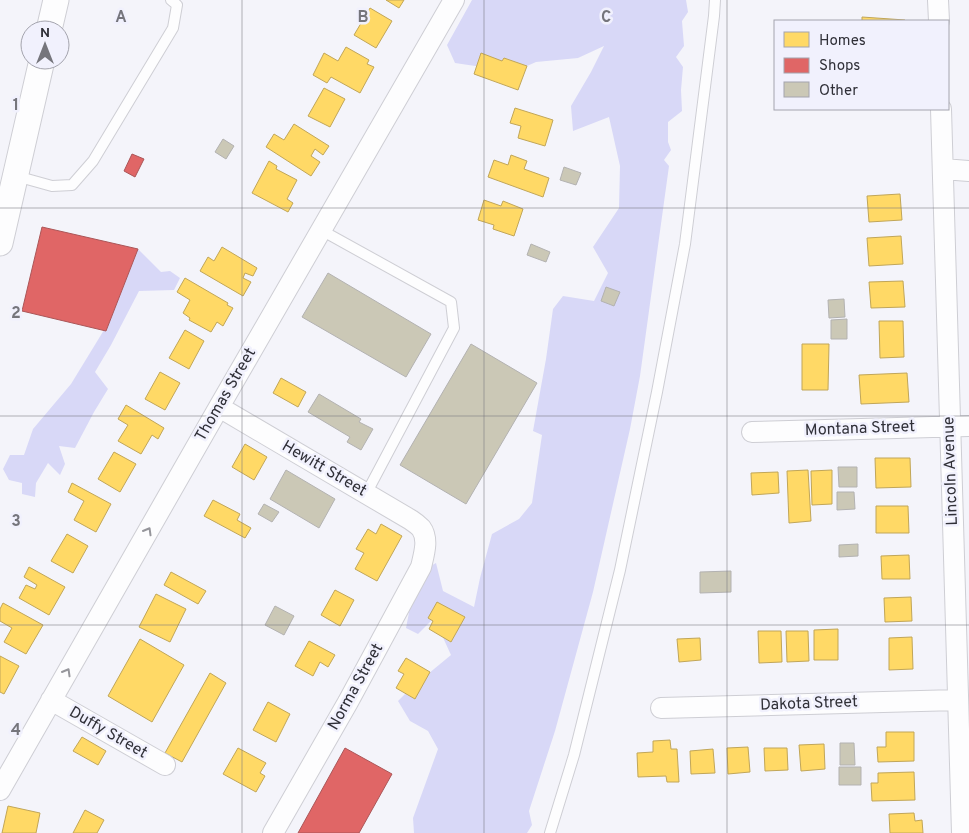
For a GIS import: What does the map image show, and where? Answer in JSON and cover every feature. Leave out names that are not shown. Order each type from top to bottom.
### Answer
[{"type":"street","points":[[52,20],[56,0]]},
{"type":"street","name":"Thomas Street","points":[[0,790],[454,0]]},
{"type":"street","points":[[938,0],[939,20]]},
{"type":"street","points":[[1,234],[8,174],[39,70]]},
{"type":"street","name":"Lincoln Avenue","points":[[941,110],[943,170],[960,426],[958,700],[964,750],[962,833]]},
{"type":"street","points":[[943,170],[969,171]]},
{"type":"street","name":"Hewitt Street","points":[[219,407],[411,520],[420,527],[425,536]]},
{"type":"street","name":"Montana Street","points":[[752,432],[960,426]]},
{"type":"street","name":"Norma Street","points":[[273,833],[348,702],[421,567],[425,552],[425,536]]},
{"type":"street","name":"Duffy Street","points":[[51,700],[165,765]]},
{"type":"street","name":"Dakota Street","points":[[661,708],[958,700]]},
{"type":"lane","points":[[8,174],[52,186],[72,185],[93,161],[173,28],[177,6],[171,0]]},
{"type":"lane","points":[[550,833],[574,755],[620,570],[657,392],[685,244],[715,0]]},
{"type":"lane","points":[[321,230],[451,302],[454,328],[366,494]]},
{"type":"shaded area","points":[[472,0],[686,0],[688,12],[682,21],[684,46],[676,57],[683,67],[682,111],[668,122],[668,142],[671,150],[664,160],[669,166],[640,376],[630,429],[593,592],[555,731],[529,811],[532,825],[527,833],[414,833],[413,818],[438,749],[428,731],[410,721],[398,701],[451,655],[434,618],[418,634],[406,628],[411,602],[409,578],[436,563],[443,591],[474,607],[492,534],[519,519],[532,503],[542,435],[533,431],[553,309],[563,296],[594,301],[608,273],[593,247],[619,208],[620,166],[609,117],[573,131],[571,106],[604,46],[578,58],[536,62],[527,66],[482,67],[455,63],[447,45]]},
{"type":"shaded area","points":[[138,249],[161,272],[170,271],[180,278],[174,290],[139,291],[95,372],[108,389],[75,448],[59,446],[65,464],[60,475],[48,463],[36,483],[35,497],[22,494],[22,483],[9,480],[3,469],[10,455],[24,455],[33,429],[71,384],[104,330],[106,331]]},
{"type":"building: Homes","points":[[386,0],[404,0],[399,8]]},
{"type":"building: Homes","points":[[370,8],[392,21],[376,48],[354,35]]},
{"type":"building: Homes","points":[[862,17],[905,20],[862,20]]},
{"type":"building: Homes","points":[[346,47],[369,60],[367,64],[374,67],[360,93],[331,77],[327,83],[313,75],[324,53],[338,61]]},
{"type":"building: Homes","points":[[481,53],[502,61],[504,58],[527,66],[518,90],[474,74]]},
{"type":"building: Homes","points":[[324,88],[345,99],[330,127],[308,116]]},
{"type":"building: Homes","points":[[515,108],[553,120],[545,146],[518,138],[521,126],[510,123]]},
{"type":"building: Homes","points":[[294,124],[329,146],[323,155],[315,149],[311,156],[320,162],[311,176],[266,147],[274,134],[284,140]]},
{"type":"building: Homes","points":[[511,155],[527,161],[524,169],[549,178],[543,197],[488,177],[494,160],[508,165]]},
{"type":"building: Homes","points":[[269,161],[277,166],[276,169],[297,180],[287,199],[293,203],[288,212],[252,193]]},
{"type":"building: Homes","points":[[900,194],[902,220],[869,222],[867,196]]},
{"type":"building: Homes","points":[[484,200],[501,206],[503,201],[523,209],[514,236],[493,229],[494,225],[478,220]]},
{"type":"building: Homes","points":[[901,236],[903,264],[869,266],[867,238]]},
{"type":"building: Homes","points":[[222,247],[257,268],[253,276],[245,273],[243,278],[251,282],[243,296],[200,271],[208,257],[214,261]]},
{"type":"building: Homes","points":[[185,278],[228,303],[227,305],[233,308],[223,326],[217,322],[211,332],[189,320],[190,318],[183,313],[190,300],[177,292]]},
{"type":"building: Homes","points":[[903,281],[905,307],[871,308],[869,282]]},
{"type":"building: Homes","points":[[879,321],[903,321],[904,357],[880,358]]},
{"type":"building: Homes","points":[[185,330],[204,341],[189,369],[169,358]]},
{"type":"building: Homes","points":[[802,344],[829,344],[828,390],[802,390]]},
{"type":"building: Homes","points":[[160,372],[180,383],[165,410],[145,399]]},
{"type":"building: Homes","points":[[907,373],[909,402],[861,404],[859,375]]},
{"type":"building: Homes","points":[[281,378],[306,392],[298,407],[273,393]]},
{"type":"building: Homes","points":[[126,405],[164,428],[158,439],[152,435],[141,454],[118,441],[128,425],[118,419]]},
{"type":"building: Homes","points":[[245,444],[267,457],[254,480],[232,467]]},
{"type":"building: Homes","points":[[114,452],[136,464],[120,492],[98,479]]},
{"type":"building: Homes","points":[[875,458],[910,458],[911,487],[876,488]]},
{"type":"building: Homes","points":[[808,470],[811,521],[789,523],[787,471]]},
{"type":"building: Homes","points":[[832,470],[832,504],[812,505],[811,471]]},
{"type":"building: Homes","points":[[778,472],[779,493],[752,495],[751,473]]},
{"type":"building: Homes","points":[[72,483],[111,504],[96,532],[74,520],[84,501],[68,492]]},
{"type":"building: Homes","points":[[213,500],[240,514],[237,520],[251,528],[245,538],[204,516]]},
{"type":"building: Homes","points":[[876,506],[908,506],[909,533],[876,533]]},
{"type":"building: Homes","points":[[381,524],[402,536],[377,581],[355,569],[364,553],[356,549],[368,529],[376,534]]},
{"type":"building: Homes","points":[[67,534],[88,546],[73,573],[51,561]]},
{"type":"building: Homes","points":[[909,555],[910,579],[882,579],[881,556]]},
{"type":"building: Homes","points":[[29,567],[65,587],[49,615],[19,598],[26,585],[35,589],[37,585],[24,577]]},
{"type":"building: Homes","points":[[171,572],[206,591],[198,604],[164,585]]},
{"type":"building: Homes","points":[[335,590],[354,600],[340,626],[321,615]]},
{"type":"building: Homes","points":[[156,594],[186,609],[170,642],[139,627]]},
{"type":"building: Homes","points":[[911,597],[912,621],[885,622],[884,598]]},
{"type":"building: Homes","points":[[437,602],[465,617],[451,642],[429,629],[433,621],[428,618]]},
{"type":"building: Homes","points":[[3,603],[43,625],[26,654],[4,642],[12,628],[0,621],[0,609]]},
{"type":"building: Homes","points":[[838,629],[838,660],[814,660],[814,630]]},
{"type":"building: Homes","points":[[758,631],[781,631],[782,662],[759,663]]},
{"type":"building: Homes","points":[[786,631],[808,631],[809,661],[787,662]]},
{"type":"building: Homes","points":[[912,637],[913,669],[889,670],[889,638]]},
{"type":"building: Homes","points":[[700,638],[701,660],[679,662],[677,639]]},
{"type":"building: Homes","points":[[140,639],[184,665],[152,722],[108,696]]},
{"type":"building: Homes","points":[[309,641],[335,655],[328,667],[320,662],[313,676],[295,666]]},
{"type":"building: Homes","points":[[0,656],[19,666],[4,694],[0,692]]},
{"type":"building: Homes","points":[[406,658],[430,672],[415,699],[396,688],[404,674],[398,671]]},
{"type":"building: Homes","points":[[210,673],[226,683],[182,762],[165,753]]},
{"type":"building: Homes","points":[[268,702],[290,714],[276,742],[253,730]]},
{"type":"building: Homes","points":[[886,732],[914,732],[914,761],[878,762],[877,747],[886,747]]},
{"type":"building: Homes","points":[[82,737],[106,751],[98,765],[73,751]]},
{"type":"building: Homes","points":[[670,740],[671,749],[677,749],[679,782],[667,782],[666,776],[638,777],[637,753],[653,752],[653,741]]},
{"type":"building: Homes","points":[[824,744],[825,769],[801,771],[799,745]]},
{"type":"building: Homes","points":[[748,747],[750,772],[728,774],[727,748]]},
{"type":"building: Homes","points":[[238,748],[266,763],[260,773],[265,776],[256,792],[223,774]]},
{"type":"building: Homes","points":[[764,748],[787,748],[788,770],[765,771]]},
{"type":"building: Homes","points":[[713,749],[715,773],[691,774],[690,751]]},
{"type":"building: Homes","points":[[914,772],[915,800],[872,801],[871,783],[878,783],[878,773]]},
{"type":"building: Homes","points":[[8,806],[40,813],[36,833],[2,833]]},
{"type":"building: Homes","points":[[85,810],[104,820],[97,833],[73,833]]},
{"type":"building: Homes","points":[[914,813],[915,821],[922,820],[923,833],[890,833],[889,814]]},
{"type":"building: Shops","points":[[132,154],[144,159],[135,177],[124,171]]},
{"type":"building: Shops","points":[[42,227],[138,249],[106,331],[22,311]]},
{"type":"building: Shops","points":[[345,748],[392,774],[359,833],[298,833]]},
{"type":"building: Other","points":[[223,139],[234,146],[226,159],[215,152]]},
{"type":"building: Other","points":[[564,167],[581,173],[576,185],[560,180]]},
{"type":"building: Other","points":[[531,244],[550,252],[546,262],[527,255]]},
{"type":"building: Other","points":[[328,273],[431,334],[406,377],[302,317]]},
{"type":"building: Other","points":[[606,287],[620,292],[614,306],[601,301]]},
{"type":"building: Other","points":[[844,299],[845,317],[829,318],[828,300]]},
{"type":"building: Other","points":[[847,319],[847,339],[831,339],[831,320]]},
{"type":"building: Other","points":[[471,344],[537,383],[466,504],[400,465]]},
{"type":"building: Other","points":[[319,394],[361,419],[359,422],[373,429],[361,450],[347,442],[350,437],[308,412]]},
{"type":"building: Other","points":[[838,467],[857,467],[857,487],[839,487]]},
{"type":"building: Other","points":[[286,470],[335,499],[319,528],[270,499]]},
{"type":"building: Other","points":[[837,492],[854,492],[855,509],[837,510]]},
{"type":"building: Other","points":[[264,504],[279,512],[272,522],[258,514]]},
{"type":"building: Other","points":[[858,544],[858,556],[839,557],[839,545]]},
{"type":"building: Other","points":[[731,571],[731,592],[700,593],[700,572]]},
{"type":"building: Other","points":[[275,606],[294,616],[284,635],[265,625]]},
{"type":"building: Other","points":[[840,743],[854,743],[855,765],[840,765]]},
{"type":"building: Other","points":[[839,767],[861,767],[861,785],[839,785]]}]
